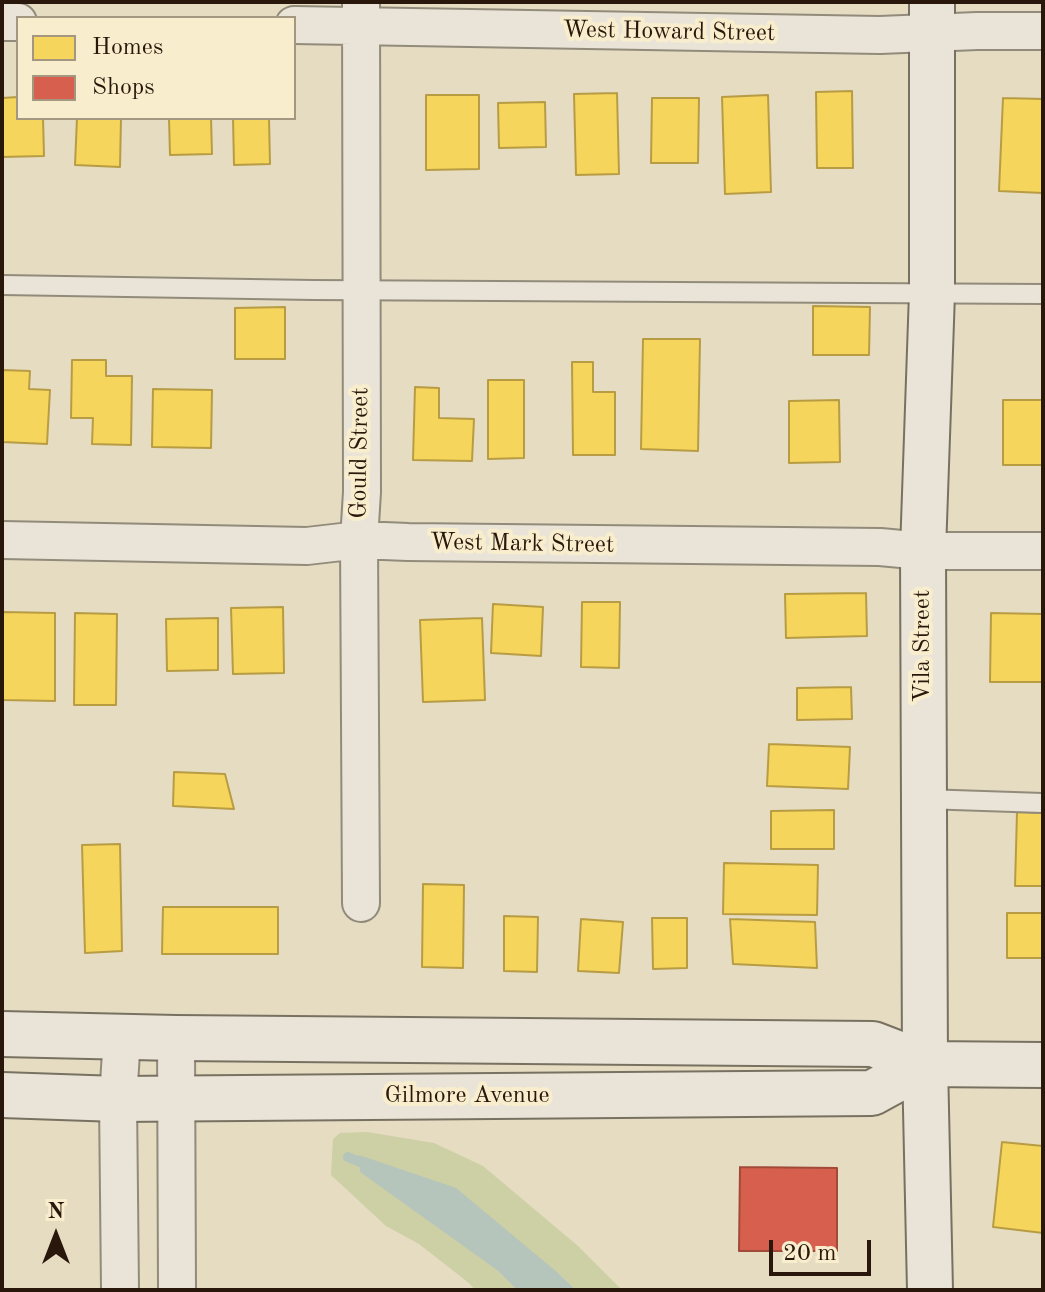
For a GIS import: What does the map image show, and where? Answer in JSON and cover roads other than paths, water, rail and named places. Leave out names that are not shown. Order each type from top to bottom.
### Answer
[{"type":"street","name":"West Howard Street","points":[[296,25],[361,14],[880,35],[932,17],[1043,31]]},
{"type":"street","name":"Gould Street","points":[[361,14],[361,903]]},
{"type":"street","name":"Vila Street","points":[[930,1290],[925,1064],[923,551],[932,293],[932,17]]},
{"type":"street","name":"West Mark Street","points":[[2,540],[307,546],[359,540],[1043,551]]},
{"type":"street","name":"Gilmore Avenue","points":[[2,1034],[873,1044],[925,1064],[1043,1065]]},
{"type":"street","points":[[120,1290],[118,1099],[122,1037]]},
{"type":"street","points":[[176,1038],[177,1290]]},
{"type":"street","name":"Gilmore Avenue","points":[[2,1095],[176,1099],[872,1093],[925,1064]]},
{"type":"lane","points":[[2,285],[1043,294]]},
{"type":"lane","points":[[924,799],[1043,803]]},
{"type":"waterway","points":[[348,1157],[372,1167]]}]
